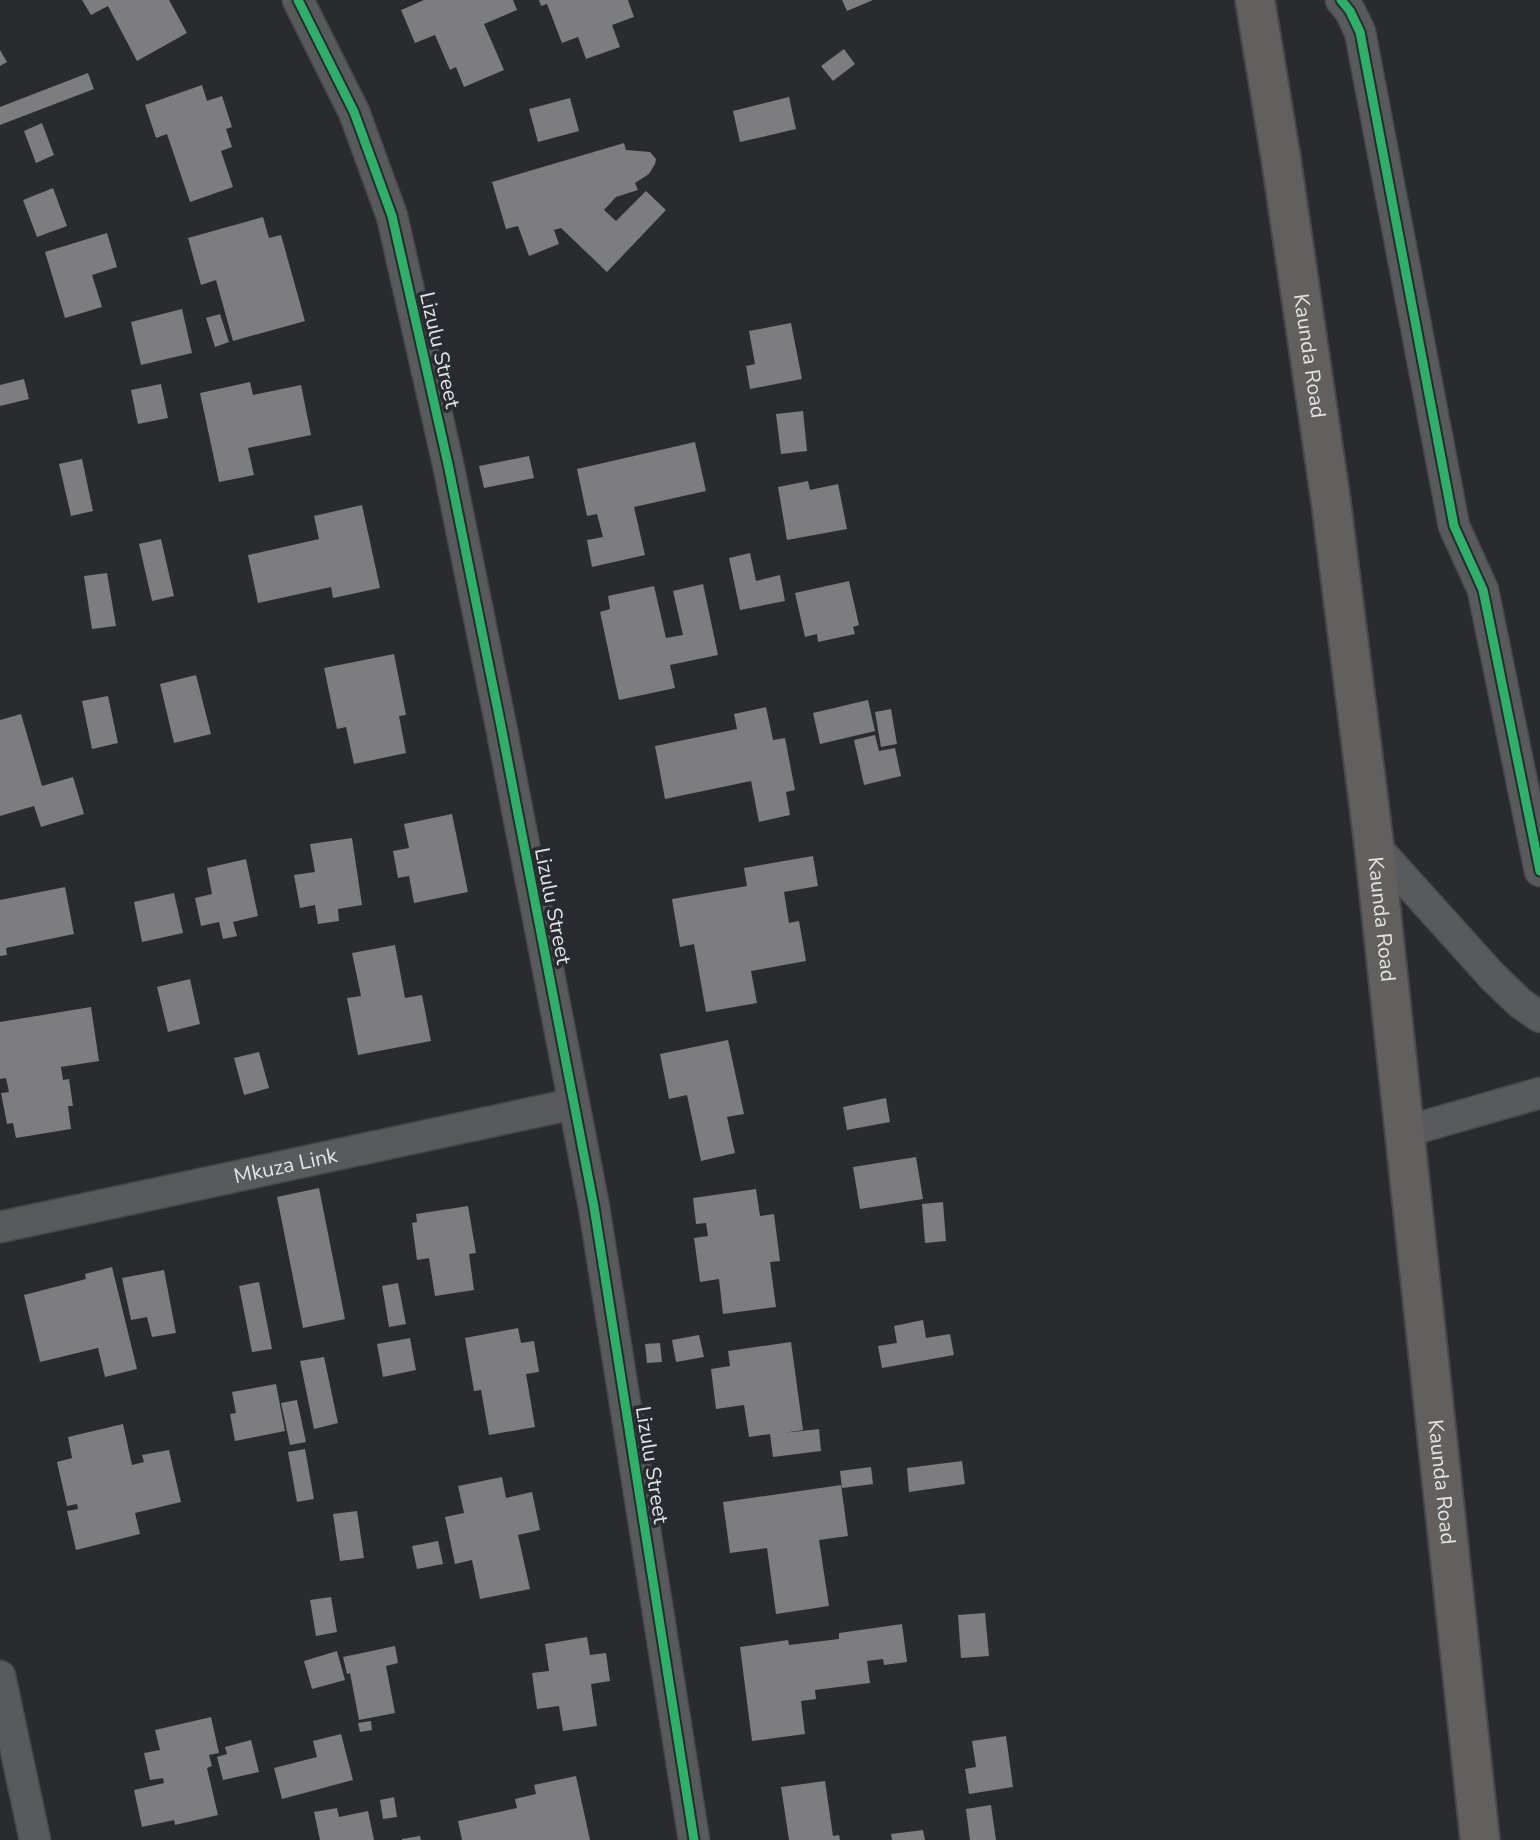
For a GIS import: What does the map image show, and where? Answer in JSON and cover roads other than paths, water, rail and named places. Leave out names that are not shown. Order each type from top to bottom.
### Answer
[{"type":"main road","name":"Kaunda Road","points":[[1255,0],[1327,474],[1374,845],[1480,1840]]},
{"type":"street","name":"Lizulu Street","points":[[298,0],[354,112],[392,216],[448,464],[499,713],[596,1221],[694,1840]]},
{"type":"street","points":[[1341,0],[1350,11],[1360,32],[1454,526],[1483,590],[1540,871]]},
{"type":"street","points":[[1374,845],[1492,976],[1520,1003],[1540,1017]]},
{"type":"street","points":[[1404,1132],[1540,1093]]},
{"type":"street","name":"Mkuza Link","points":[[0,1227],[573,1104]]},
{"type":"street","points":[[0,1675],[35,1840]]}]
